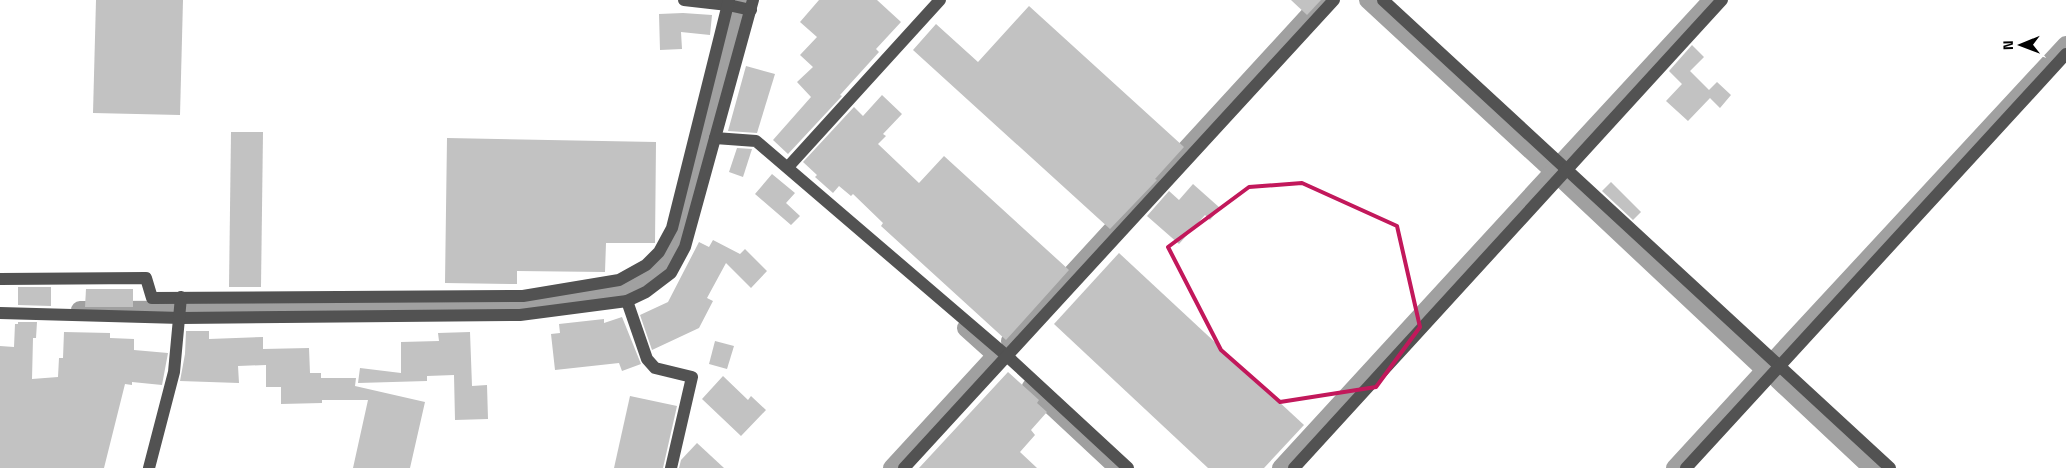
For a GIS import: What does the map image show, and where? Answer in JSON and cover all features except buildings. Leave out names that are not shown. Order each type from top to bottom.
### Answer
[{"type":"street","points":[[0,279],[146,278],[152,298],[181,308],[520,315],[627,301],[646,292],[671,273],[685,247],[752,5],[684,0]]},
{"type":"street","points":[[788,167],[940,0]]},
{"type":"street","points":[[904,468],[1334,0]]},
{"type":"street","points":[[1383,0],[1890,468]]},
{"type":"street","points":[[1294,468],[1722,0]]},
{"type":"street","points":[[646,292],[651,271],[672,228],[729,2]]},
{"type":"street","points":[[1686,468],[2066,54]]},
{"type":"street","points":[[715,138],[756,141],[1007,356],[1128,468]]},
{"type":"street","points":[[0,313],[523,296],[619,280],[651,271]]},
{"type":"street","points":[[627,301],[647,359],[655,368],[692,377],[671,468]]},
{"type":"street","points":[[149,468],[174,372],[181,308]]},
{"type":"highlighted area","points":[[1302,183],[1397,226],[1420,327],[1376,387],[1280,402],[1221,350],[1168,247],[1249,187]]},
{"type":"waterway","points":[[80,310],[520,309],[627,290],[644,282],[672,255],[683,232],[740,0]]},
{"type":"waterway","points":[[1010,341],[1323,0]]},
{"type":"waterway","points":[[1368,0],[1551,169]]},
{"type":"waterway","points":[[1563,161],[1712,0]]},
{"type":"waterway","points":[[1776,358],[2066,45]]},
{"type":"waterway","points":[[1281,468],[1554,171]]},
{"type":"waterway","points":[[1565,182],[1765,370],[1675,468]]},
{"type":"waterway","points":[[892,468],[996,355],[966,328]]},
{"type":"waterway","points":[[1778,380],[1872,468]]},
{"type":"waterway","points":[[1031,387],[1118,468]]}]
